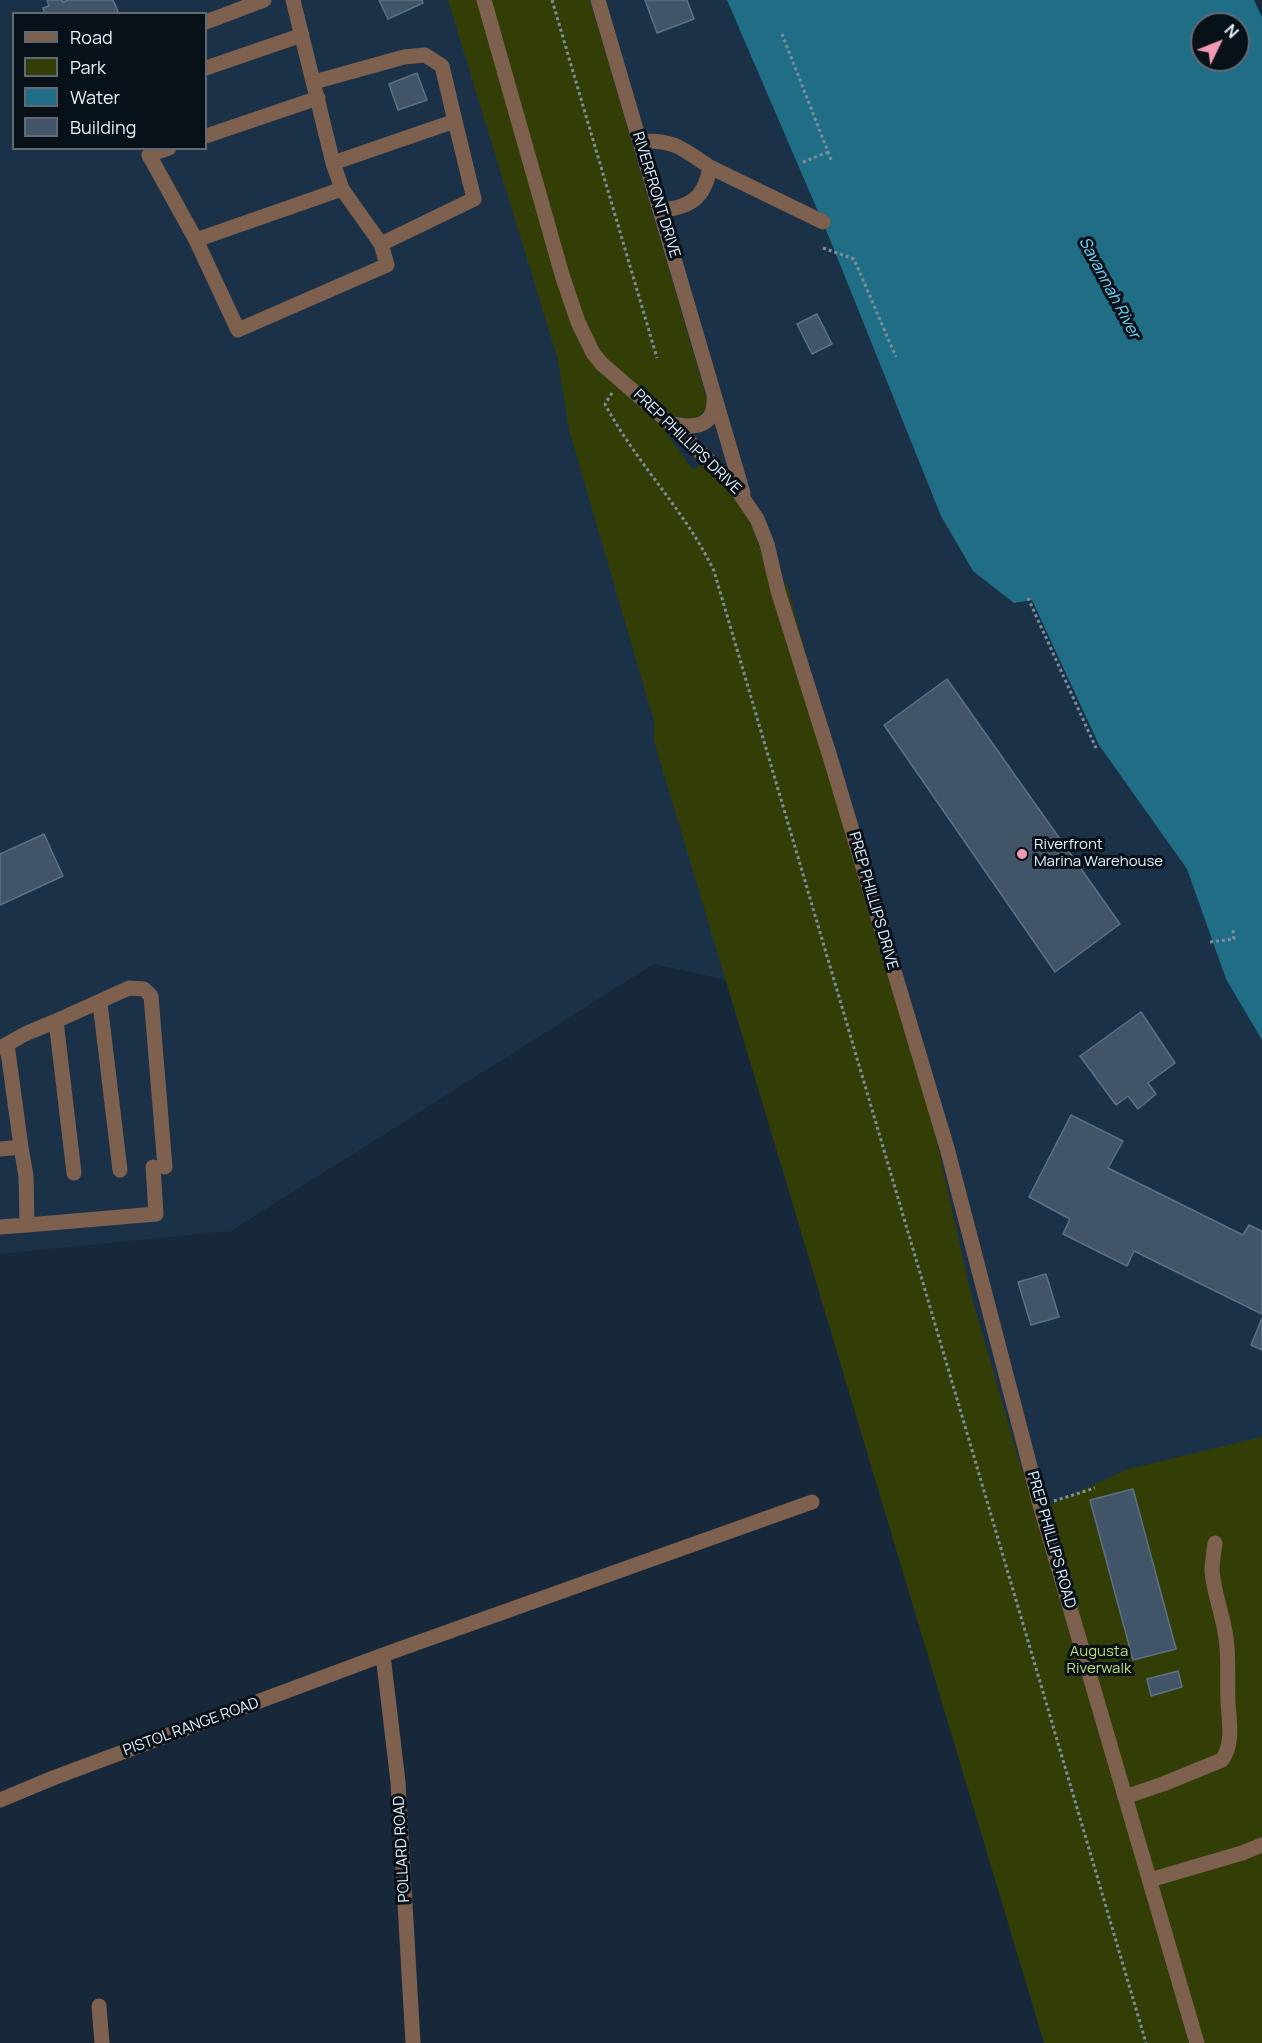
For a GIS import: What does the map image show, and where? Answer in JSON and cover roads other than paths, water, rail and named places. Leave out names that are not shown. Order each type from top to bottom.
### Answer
[{"type":"street","points":[[207,22],[264,0]]},
{"type":"street","points":[[164,150],[149,155],[196,240],[238,330],[387,264],[381,244],[342,189],[333,163],[293,0]]},
{"type":"street","name":"PREP PHILLIPS DRIVE","points":[[484,0],[563,278],[578,322],[593,352],[602,364],[670,423],[734,485],[745,498],[757,519],[767,544],[778,591],[831,760],[912,1035]]},
{"type":"street","name":"RIVERFRONT DRIVE","points":[[598,0],[745,498]]},
{"type":"street","points":[[207,68],[302,35]]},
{"type":"street","points":[[314,82],[404,57],[426,56],[442,66],[474,199],[381,244]]},
{"type":"street","points":[[207,136],[318,98]]},
{"type":"street","points":[[333,163],[455,121]]},
{"type":"street","points":[[640,141],[662,140],[677,145],[710,167],[823,222]]},
{"type":"street","points":[[660,210],[676,209],[690,203],[701,194],[710,167]]},
{"type":"street","points":[[196,240],[342,189]]},
{"type":"street","points":[[670,423],[697,427],[704,422],[712,412],[714,390]]},
{"type":"street","points":[[0,1227],[27,1225],[156,1214],[159,1167],[151,996],[144,989],[129,988],[100,1003],[25,1034],[4,1046],[26,1176],[27,1225]]},
{"type":"street","points":[[100,1003],[120,1170]]},
{"type":"street","points":[[56,1021],[74,1173]]},
{"type":"street","name":"PREP PHILLIPS ROAD","points":[[912,1035],[947,1148],[1040,1505],[1197,2043]]},
{"type":"street","points":[[0,1149],[21,1147]]},
{"type":"street","name":"PISTOL RANGE ROAD","points":[[0,1800],[53,1778],[383,1655],[812,1502]]},
{"type":"street","points":[[1125,1797],[1163,1785],[1222,1760],[1229,1746],[1229,1668],[1212,1569],[1215,1543]]},
{"type":"street","name":"POLLARD ROAD","points":[[383,1655],[398,1782],[413,2043]]},
{"type":"street","points":[[1149,1880],[1262,1845]]},
{"type":"street","points":[[99,2006],[102,2043]]},
{"type":"water","name":"Savannah River","points":[[727,0],[1254,0],[1262,17],[1262,1040],[1226,979],[1187,869],[1099,745],[1032,600],[1014,603],[973,571],[941,516],[829,237]]},
{"type":"place","name":"Riverfront Marina Warehouse","points":[[1022,854]]},
{"type":"park label","name":"Augusta Riverwalk","points":[[1099,1660]]}]
